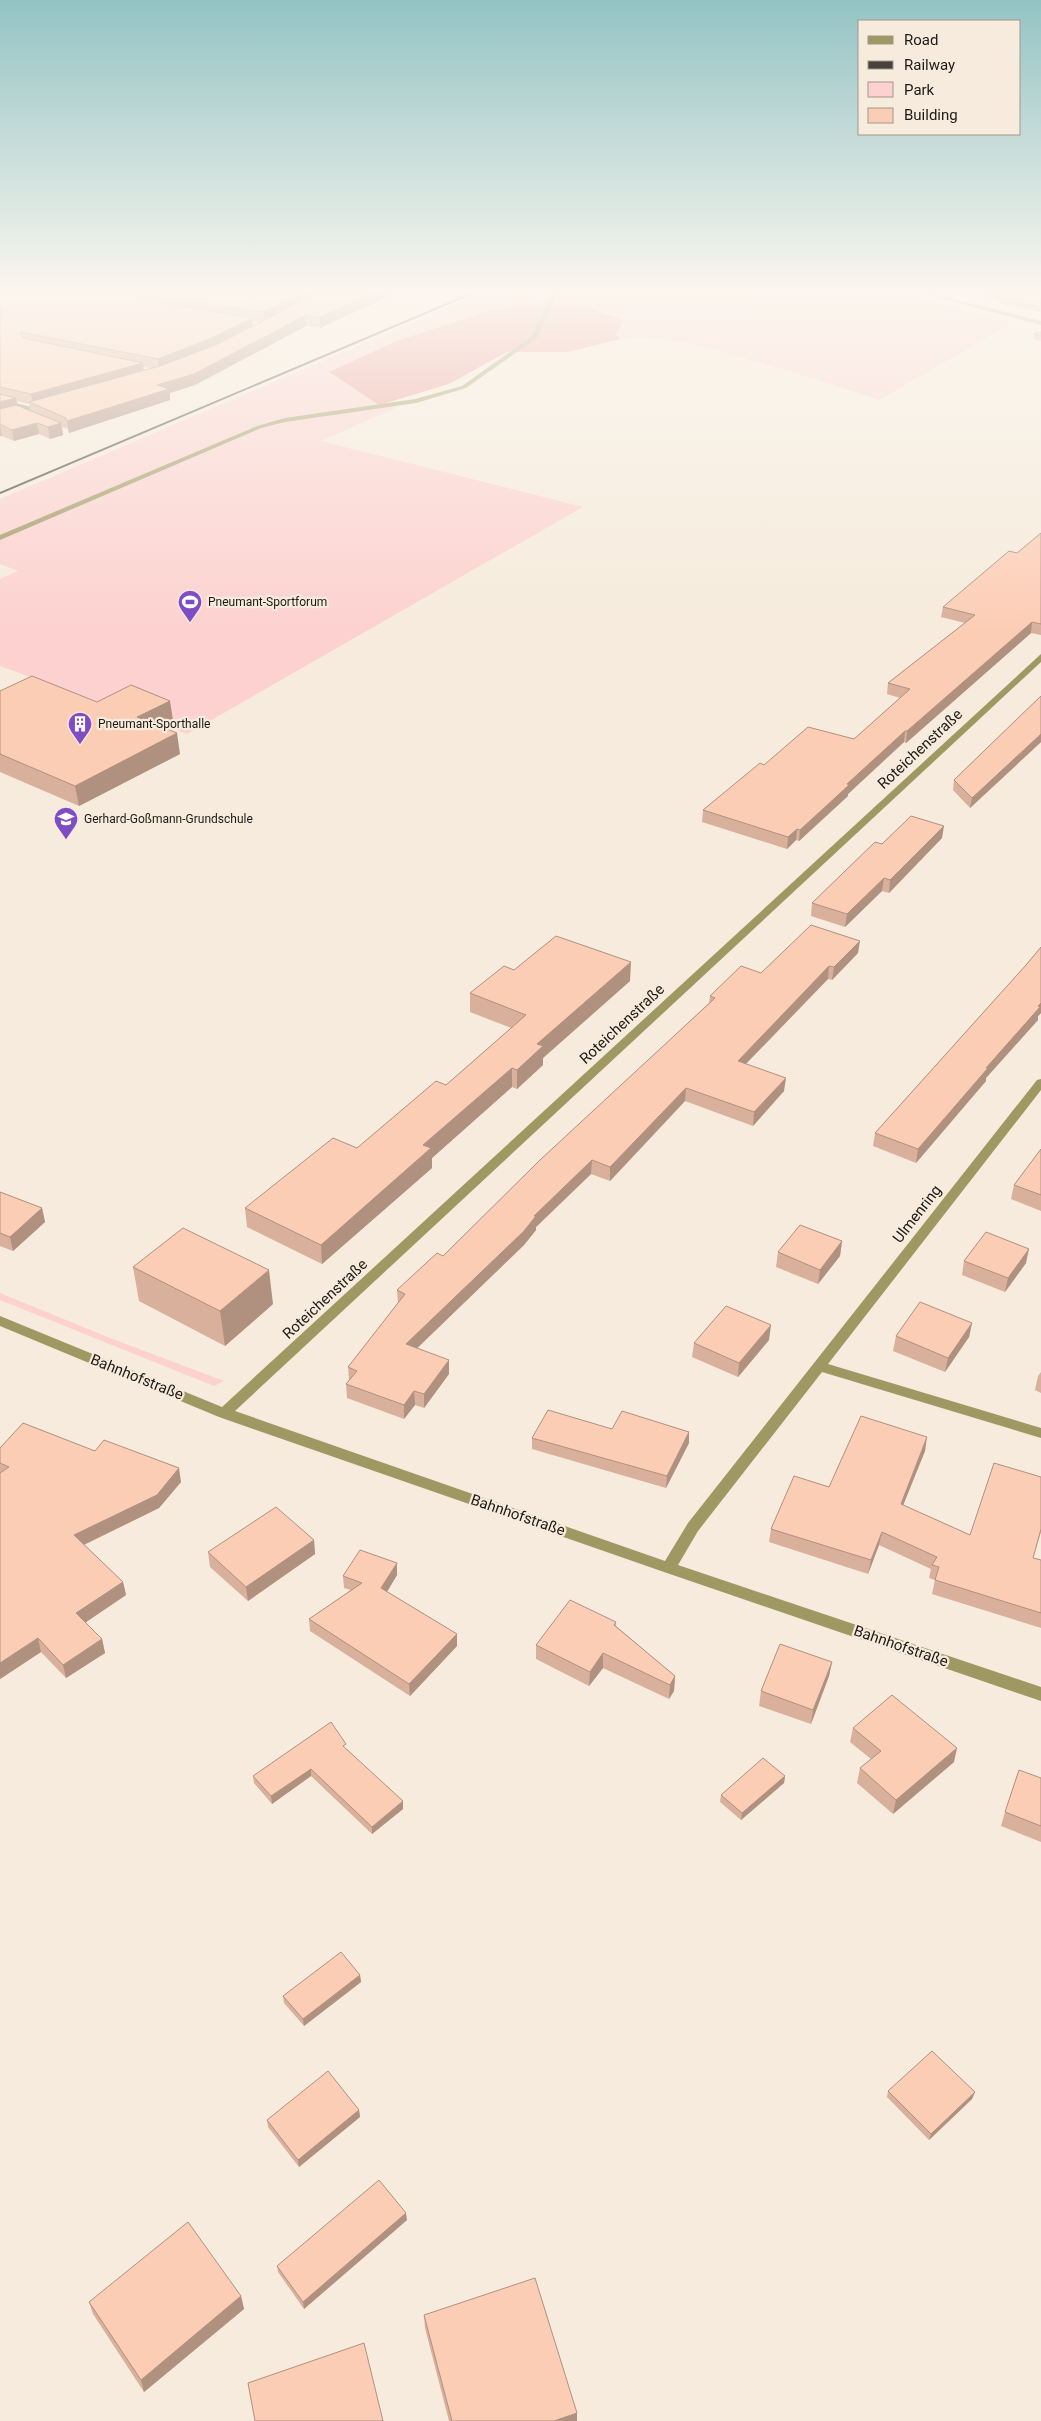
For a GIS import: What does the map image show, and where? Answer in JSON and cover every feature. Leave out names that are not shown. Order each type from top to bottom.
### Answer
[{"type":"street","points":[[22,406],[33,409]]},
{"type":"street","points":[[0,538],[259,427],[285,420],[387,406]]},
{"type":"street","points":[[28,417],[19,413],[42,407]]},
{"type":"street","name":"Roteichenstraße","points":[[224,1413],[1041,657]]},
{"type":"street","name":"Ulmenring","points":[[669,1568],[693,1527],[1041,1082]]},
{"type":"street","name":"Bahnhofstraße","points":[[0,1321],[224,1413],[669,1568],[1041,1694]]},
{"type":"street","points":[[820,1366],[1041,1433]]},
{"type":"green space","name":"Pneumant-Sportforum","points":[[218,406],[388,406],[398,407],[321,441],[583,507],[187,734],[0,666],[0,579],[18,571],[0,564],[0,499]]},
{"type":"green space","points":[[0,1293],[110,1338],[224,1381],[214,1386],[0,1300]]},
{"type":"building","points":[[18,406],[61,423],[48,427],[37,423],[12,430],[0,424],[0,409]]},
{"type":"building","points":[[38,406],[115,406],[67,421],[66,418]]},
{"type":"building","points":[[1041,533],[1041,624],[1032,622],[905,731],[800,830],[797,829],[788,837],[703,810],[760,763],[764,765],[808,727],[854,739],[910,689],[888,683],[975,615],[943,607],[1009,551],[1017,553]]},
{"type":"building","name":"Pneumant-Sporthalle","points":[[32,676],[97,702],[131,685],[170,701],[137,717],[177,733],[75,786],[0,754],[0,691]]},
{"type":"building","points":[[1041,696],[1041,734],[972,798],[954,780]]},
{"type":"building","points":[[911,816],[944,826],[890,880],[884,878],[847,914],[812,903],[875,842],[882,844]]},
{"type":"building","points":[[811,925],[860,941],[834,967],[829,966],[738,1061],[786,1078],[754,1112],[686,1088],[610,1167],[592,1160],[534,1216],[536,1216],[524,1231],[406,1344],[449,1360],[424,1394],[414,1391],[404,1405],[346,1384],[357,1371],[348,1367],[405,1294],[397,1290],[437,1253],[443,1256],[540,1160],[715,998],[710,996],[741,966],[761,973]]},
{"type":"building","points":[[556,936],[631,962],[537,1044],[543,1046],[517,1070],[512,1068],[423,1145],[431,1148],[321,1245],[245,1208],[333,1138],[357,1148],[436,1081],[446,1085],[526,1015],[470,993],[504,966],[514,970]]},
{"type":"building","points":[[1041,947],[1041,1003],[1038,1006],[1040,1007],[918,1149],[875,1133],[1026,965]]},
{"type":"building","points":[[1041,1149],[1041,1195],[1014,1185]]},
{"type":"building","points":[[0,1192],[42,1208],[10,1237],[0,1233]]},
{"type":"building","points":[[800,1225],[842,1241],[820,1270],[778,1252]]},
{"type":"building","points":[[183,1228],[269,1270],[220,1311],[133,1267]]},
{"type":"building","points":[[986,1232],[1029,1249],[1008,1278],[964,1261]]},
{"type":"building","points":[[920,1302],[972,1323],[948,1358],[896,1336]]},
{"type":"building","points":[[726,1306],[771,1325],[739,1363],[694,1343]]},
{"type":"building","points":[[548,1410],[612,1429],[622,1411],[689,1432],[667,1476],[532,1438]]},
{"type":"building","points":[[861,1416],[927,1437],[901,1504],[970,1535],[994,1463],[1041,1477],[1041,1529],[1033,1558],[1041,1560],[1041,1613],[935,1580],[939,1567],[932,1565],[937,1557],[882,1532],[871,1560],[771,1529],[794,1476],[829,1487]]},
{"type":"building","points":[[23,1423],[95,1451],[104,1440],[179,1468],[157,1495],[74,1535],[123,1582],[76,1613],[102,1639],[63,1665],[38,1638],[0,1663],[0,1473],[9,1467],[0,1463],[0,1448]]},
{"type":"building","points":[[276,1507],[314,1540],[246,1587],[208,1552]]},
{"type":"building","points":[[360,1550],[397,1563],[381,1588],[457,1634],[409,1684],[309,1619],[362,1583],[343,1576]]},
{"type":"building","points":[[570,1600],[616,1622],[614,1625],[675,1676],[670,1685],[603,1653],[590,1672],[536,1645]]},
{"type":"building","points":[[780,1644],[832,1662],[813,1710],[761,1691]]},
{"type":"building","points":[[892,1695],[957,1748],[896,1800],[860,1768],[881,1751],[853,1728]]},
{"type":"building","points":[[331,1722],[346,1744],[343,1746],[403,1801],[372,1827],[311,1769],[271,1796],[253,1776]]},
{"type":"building","points":[[763,1758],[785,1776],[742,1813],[721,1795]]},
{"type":"building","points":[[1019,1770],[1041,1778],[1041,1826],[1005,1812]]},
{"type":"building","points":[[341,1952],[360,1975],[303,2019],[283,1996]]},
{"type":"building","points":[[932,2051],[975,2092],[931,2134],[888,2091]]},
{"type":"building","points":[[328,2071],[359,2110],[298,2160],[267,2120]]},
{"type":"building","points":[[379,2180],[406,2213],[303,2302],[277,2266]]},
{"type":"building","points":[[188,2222],[241,2296],[141,2380],[89,2302]]},
{"type":"building","points":[[535,2278],[577,2413],[554,2421],[452,2421],[424,2315]]},
{"type":"building","points":[[364,2343],[383,2421],[255,2421],[248,2383]]},
{"type":"railway","points":[[0,493],[206,406]]},
{"type":"place","name":"Pneumant-Sportforum","points":[[190,623]]},
{"type":"place","name":"Pneumant-Sporthalle","points":[[80,745]]},
{"type":"place","name":"Gerhard-Goßmann-Grundschule","points":[[66,840]]}]
